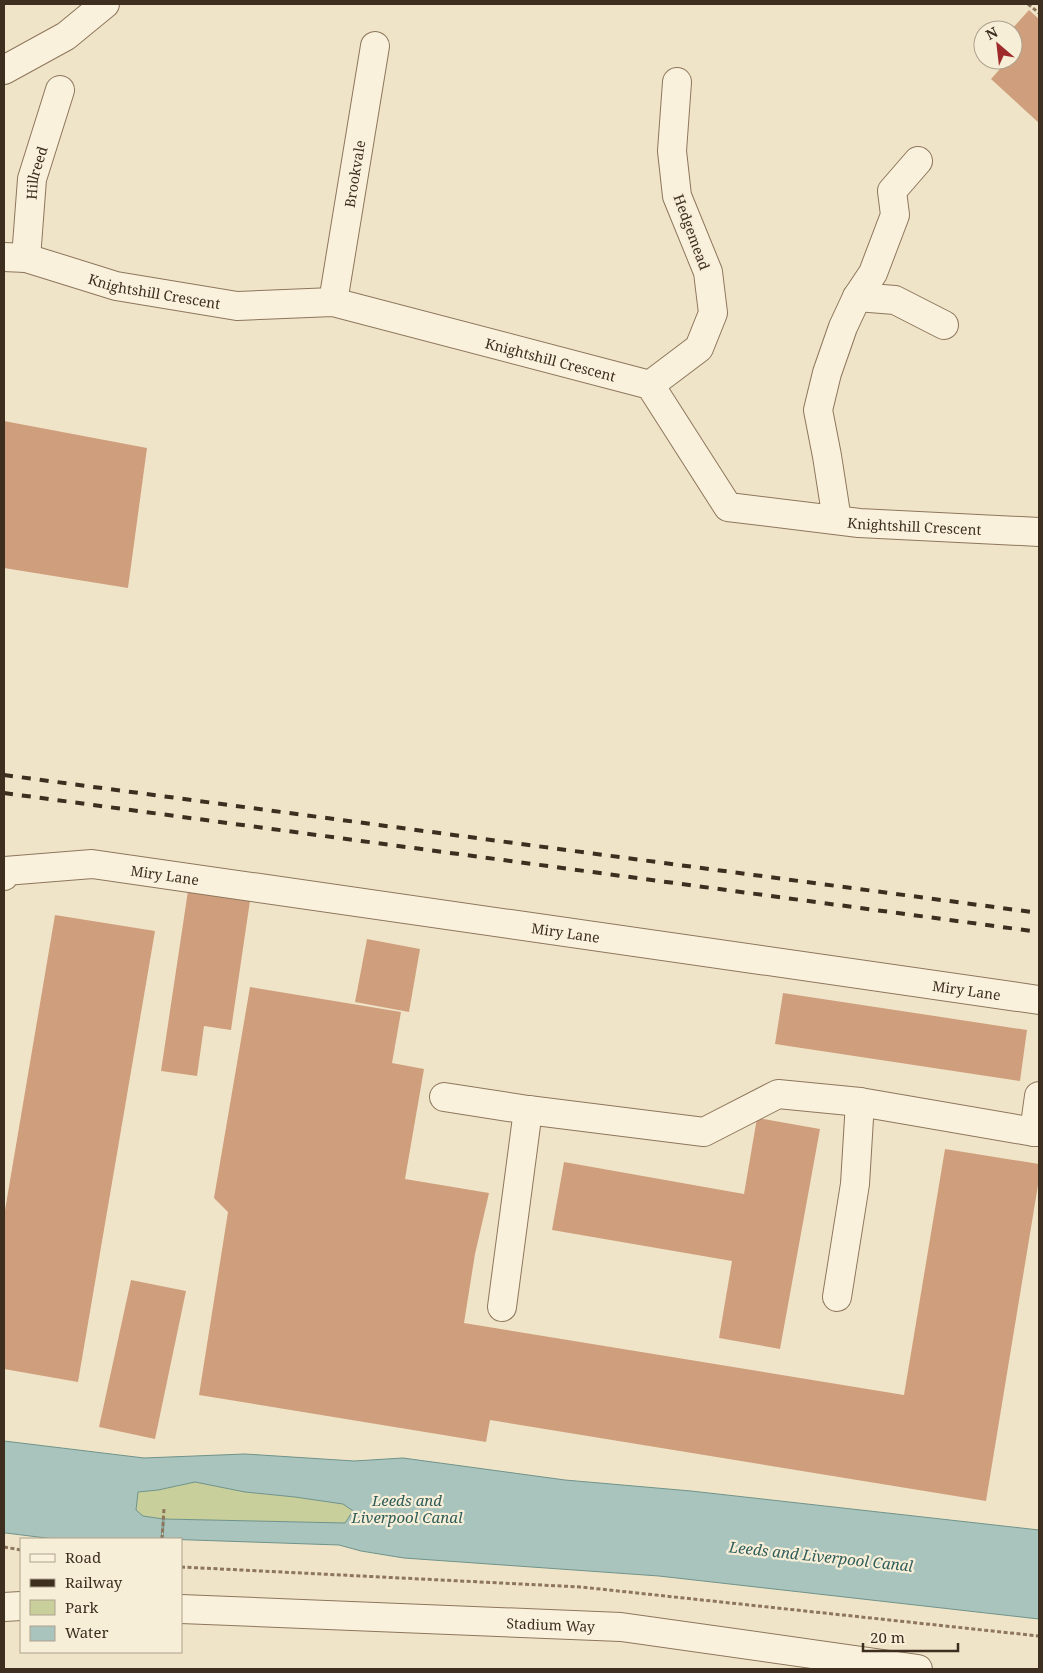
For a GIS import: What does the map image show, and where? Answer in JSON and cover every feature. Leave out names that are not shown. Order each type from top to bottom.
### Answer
[{"type":"street","points":[[4,70],[66,36],[105,4]]},
{"type":"street","name":"Brookvale","points":[[333,302],[374,46]]},
{"type":"street","name":"Hedgemead","points":[[650,385],[698,348],[713,313],[708,272],[677,196],[672,151],[677,82]]},
{"type":"street","name":"Hillreed","points":[[15,258],[32,179],[60,90]]},
{"type":"street","points":[[837,520],[818,410],[827,374],[843,327],[857,297],[873,273],[895,214],[892,191],[918,161]]},
{"type":"street","name":"Knightshill Crescent","points":[[15,258],[116,286],[237,306],[333,302],[650,385],[728,507],[859,523],[1039,532]]},
{"type":"street","points":[[857,297],[895,300],[944,325]]},
{"type":"street","name":"Miry Lane","points":[[4,876],[5,871],[92,864],[1039,1000]]},
{"type":"street","points":[[444,1097],[528,1110],[704,1132],[778,1094],[860,1102],[1037,1132],[1039,1096]]},
{"type":"street","points":[[837,1297],[855,1184],[860,1102]]},
{"type":"street","points":[[502,1307],[528,1110]]},
{"type":"street","points":[[4,1607],[20,1606]]},
{"type":"street","name":"Stadium Way","points":[[182,1609],[621,1628],[918,1669]]},
{"type":"path","points":[[1028,4],[1039,13]]},
{"type":"path","points":[[162,1538],[164,1510]]},
{"type":"path","points":[[4,1548],[20,1550]]},
{"type":"green space","points":[[195,1482],[245,1492],[344,1504],[353,1511],[345,1523],[163,1519],[143,1516],[136,1510],[138,1492]]},
{"type":"water","name":"Leeds and Liverpool Canal","points":[[4,1441],[144,1458],[245,1454],[354,1461],[403,1458],[565,1480],[691,1491],[1039,1530],[1039,1619],[659,1576],[404,1558],[361,1551],[339,1545],[163,1538],[164,1519],[345,1523],[353,1511],[343,1504],[245,1492],[195,1482],[138,1492],[136,1510],[143,1516],[163,1519],[161,1538],[46,1538],[4,1533]]},
{"type":"building","points":[[1029,10],[1039,19],[1039,123],[991,79],[999,70],[1023,70],[1023,20],[1020,20]]},
{"type":"building","points":[[4,421],[147,448],[128,588],[4,568]]},
{"type":"building","points":[[189,884],[251,894],[231,1030],[204,1026],[197,1076],[161,1071]]},
{"type":"building","points":[[55,915],[155,931],[78,1382],[4,1369],[4,1216]]},
{"type":"building","points":[[367,939],[420,949],[409,1012],[355,1002]]},
{"type":"building","points":[[250,987],[401,1012],[392,1063],[424,1069],[405,1179],[489,1193],[475,1254],[464,1323],[904,1395],[945,1149],[1039,1164],[1039,1179],[986,1501],[490,1420],[486,1442],[199,1395],[228,1212],[214,1198]]},
{"type":"building","points":[[783,993],[1027,1030],[1020,1081],[775,1044]]},
{"type":"building","points":[[757,1118],[820,1129],[780,1349],[719,1338],[732,1261],[552,1230],[564,1162],[744,1194]]},
{"type":"building","points":[[131,1280],[186,1291],[155,1439],[99,1427]]},
{"type":"railway","points":[[4,775],[1039,913]]},
{"type":"railway","points":[[4,793],[1039,932]]}]
